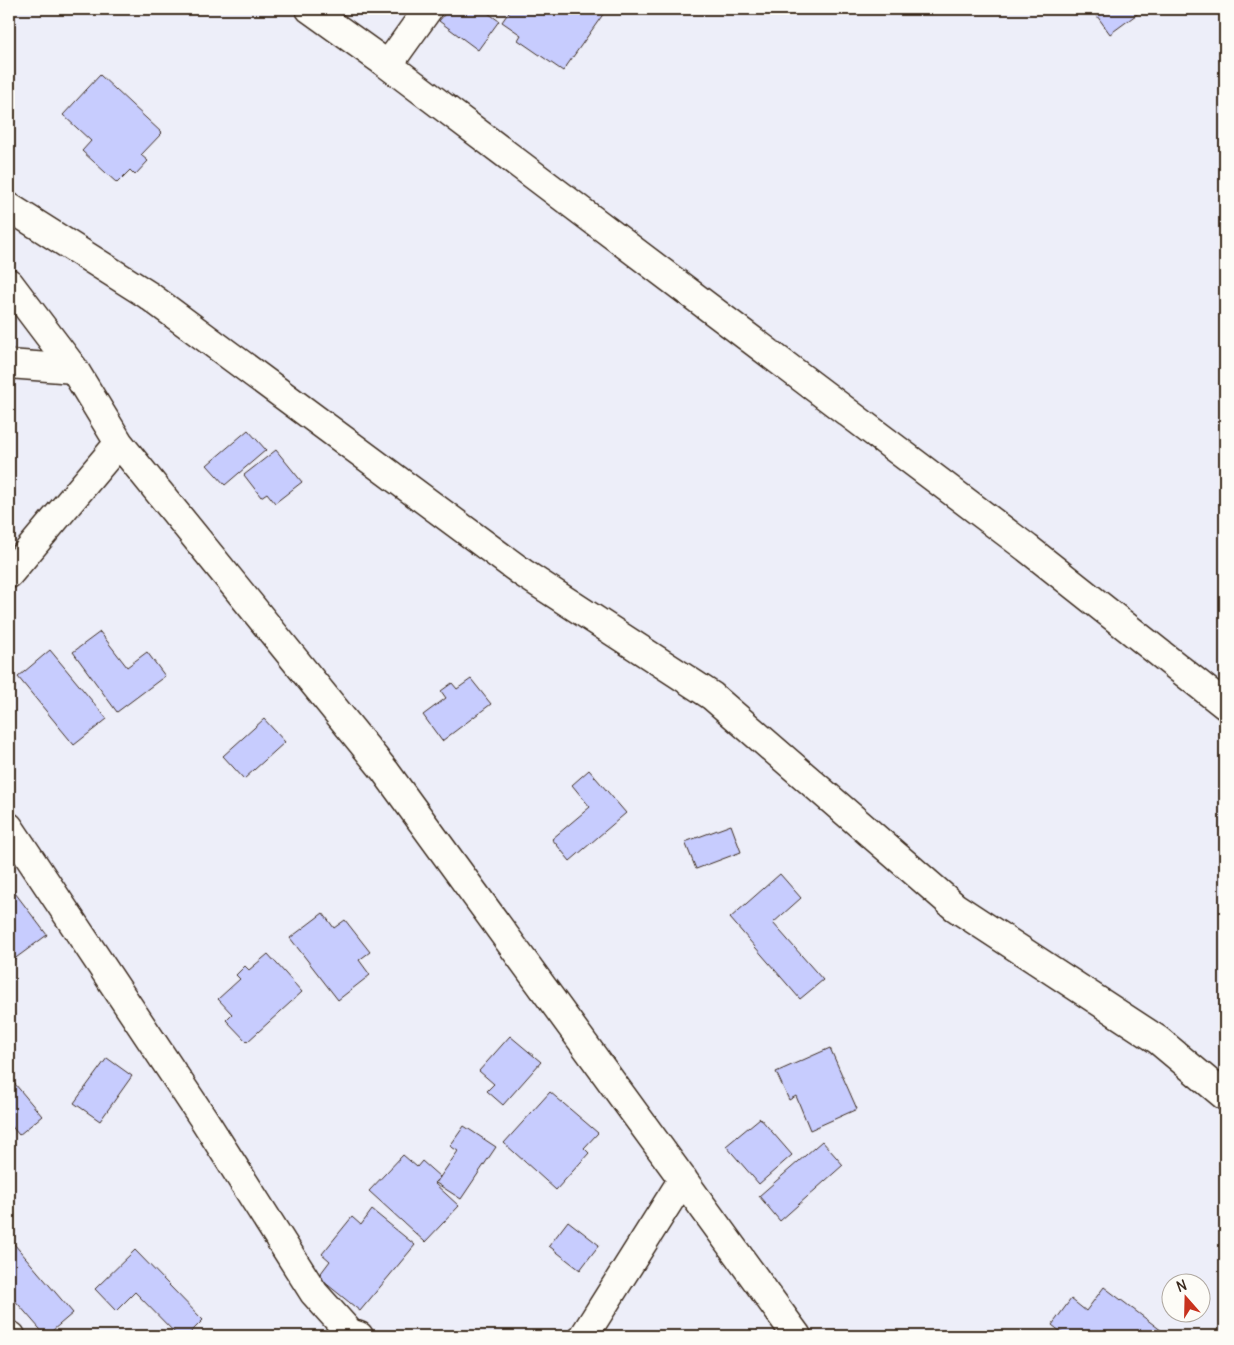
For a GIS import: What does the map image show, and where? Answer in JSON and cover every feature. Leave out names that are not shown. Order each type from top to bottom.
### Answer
[{"type":"street","points":[[310,9],[388,65],[1027,548],[1225,705]]},
{"type":"street","points":[[388,65],[428,9]]},
{"type":"street","points":[[9,207],[148,295],[523,573],[712,696],[955,907],[1158,1040],[1225,1096]]},
{"type":"street","points":[[9,283],[74,370],[119,443],[385,771],[797,1336]]},
{"type":"street","points":[[9,364],[74,370]]},
{"type":"street","points":[[9,574],[119,443]]},
{"type":"street","points":[[9,826],[203,1118],[314,1293],[350,1333],[359,1336]]},
{"type":"street","points":[[584,1336],[683,1179]]},
{"type":"building","points":[[449,9],[491,9],[488,13],[499,21],[478,50],[439,21]]},
{"type":"building","points":[[511,9],[597,9],[604,13],[563,71],[518,40],[521,35],[502,22]]},
{"type":"building","points":[[1092,9],[1144,9],[1110,34]]},
{"type":"building","points":[[100,75],[162,133],[141,155],[148,161],[135,175],[130,170],[117,183],[82,151],[91,141],[63,115]]},
{"type":"building","points":[[248,430],[266,450],[225,485],[207,465]]},
{"type":"building","points":[[276,450],[302,482],[275,503],[267,493],[261,497],[244,475]]},
{"type":"building","points":[[100,632],[127,667],[147,652],[165,676],[117,712],[73,652]]},
{"type":"building","points":[[50,650],[107,719],[74,745],[18,677]]},
{"type":"building","points":[[471,679],[491,704],[442,741],[423,715],[446,698],[441,691],[452,683],[457,689]]},
{"type":"building","points":[[264,719],[285,742],[244,779],[223,756]]},
{"type":"building","points":[[589,770],[626,813],[570,861],[552,839],[590,807],[572,785]]},
{"type":"building","points":[[731,825],[741,852],[696,869],[685,842]]},
{"type":"building","points":[[780,874],[801,898],[773,923],[823,980],[800,999],[730,918]]},
{"type":"building","points":[[9,885],[47,935],[9,963]]},
{"type":"building","points":[[323,913],[334,928],[345,920],[370,952],[359,960],[370,975],[338,1000],[290,938]]},
{"type":"building","points":[[268,954],[302,992],[247,1042],[226,1020],[232,1014],[218,999],[240,979],[236,975],[245,966],[249,970]]},
{"type":"building","points":[[510,1036],[541,1062],[503,1105],[487,1091],[494,1084],[479,1071]]},
{"type":"building","points":[[830,1048],[857,1109],[810,1130],[796,1096],[789,1100],[776,1072]]},
{"type":"building","points":[[107,1058],[132,1076],[100,1121],[74,1103]]},
{"type":"building","points":[[15,1084],[42,1116],[19,1135],[9,1123],[9,1090]]},
{"type":"building","points":[[550,1092],[598,1133],[584,1148],[589,1153],[556,1190],[504,1143]]},
{"type":"building","points":[[760,1118],[792,1155],[759,1184],[726,1146]]},
{"type":"building","points":[[464,1126],[496,1147],[461,1199],[436,1183],[458,1151],[450,1146]]},
{"type":"building","points":[[822,1141],[843,1165],[780,1221],[759,1196]]},
{"type":"building","points":[[403,1155],[417,1167],[422,1161],[440,1177],[434,1183],[459,1206],[425,1242],[369,1191]]},
{"type":"building","points":[[372,1210],[415,1245],[360,1311],[318,1277],[330,1261],[322,1254],[352,1217],[361,1225]]},
{"type":"building","points":[[568,1221],[599,1245],[580,1270],[549,1246]]},
{"type":"building","points":[[14,1244],[73,1313],[46,1336],[12,1297],[9,1300],[9,1248]]},
{"type":"building","points":[[135,1250],[203,1320],[187,1336],[178,1336],[135,1292],[116,1311],[95,1289]]},
{"type":"building","points":[[1104,1287],[1162,1331],[1157,1336],[1066,1336],[1052,1325],[1071,1299],[1086,1311]]}]
